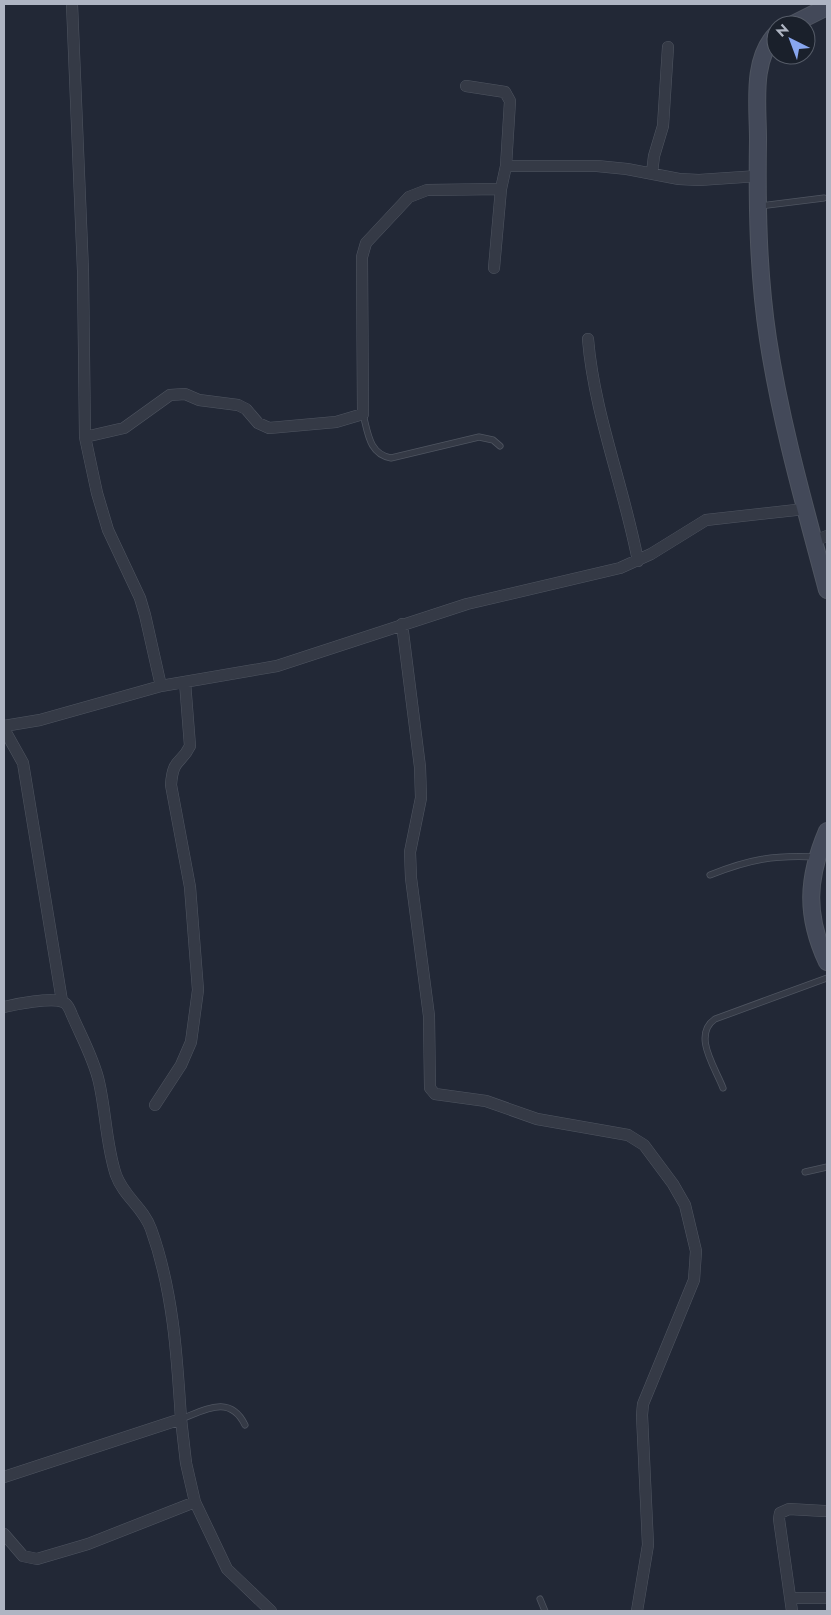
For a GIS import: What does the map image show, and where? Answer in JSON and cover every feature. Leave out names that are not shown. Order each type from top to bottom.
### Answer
[{"type":"street","points":[[72,4],[83,278],[85,437],[97,493],[108,530],[140,598],[161,686]]},
{"type":"street","points":[[811,15],[827,7]]},
{"type":"street","points":[[652,173],[654,156],[663,126],[668,47]]},
{"type":"street","points":[[766,48],[763,52],[758,87],[758,207],[759,259],[768,340],[805,509],[821,538],[827,590]]},
{"type":"street","points":[[466,86],[500,92],[508,96],[510,101],[506,166],[501,189],[494,268]]},
{"type":"street","points":[[506,166],[597,166],[652,173],[679,179],[699,180],[758,176]]},
{"type":"street","points":[[85,437],[124,428],[170,395],[178,393],[199,400],[238,404],[246,409],[258,423],[269,428],[336,422],[362,414],[362,257],[366,244],[409,197],[418,192],[427,190],[501,189]]},
{"type":"street","points":[[588,339],[591,370],[630,518],[638,561]]},
{"type":"street","points":[[62,1001],[23,763],[4,728],[40,720],[161,686],[277,666],[467,604],[620,568],[638,561],[706,520],[805,509]]},
{"type":"street","points":[[402,624],[420,768],[421,798],[410,861],[429,1016],[430,1088],[435,1094],[486,1101],[537,1118],[628,1134],[635,1138],[644,1145],[673,1184],[685,1205],[696,1251],[697,1266],[694,1280],[642,1410],[648,1545],[637,1611]]},
{"type":"street","points":[[155,1105],[181,1066],[190,1042],[198,990],[190,887],[171,784],[172,770],[177,761],[186,754],[190,746],[184,682]]},
{"type":"street","points":[[827,831],[816,857],[811,879],[810,901],[814,927],[827,962]]},
{"type":"street","points":[[4,1007],[62,1001],[67,1004],[72,1015],[96,1071],[117,1176],[123,1192],[141,1212],[150,1227],[169,1291],[186,1463],[195,1502],[227,1569],[272,1611]]},
{"type":"street","points":[[4,1477],[181,1419]]},
{"type":"street","points":[[4,1534],[23,1556],[37,1559],[88,1544],[195,1502]]},
{"type":"street","points":[[792,1611],[779,1519],[780,1512],[789,1509],[824,1511]]},
{"type":"street","points":[[791,1598],[827,1598]]},
{"type":"lane","points":[[758,207],[824,198]]},
{"type":"lane","points":[[362,414],[372,446],[383,457],[391,458],[479,437],[493,440],[500,446]]},
{"type":"lane","points":[[710,875],[733,866],[763,858],[779,856],[816,857]]},
{"type":"lane","points":[[723,1088],[704,1043],[705,1030],[709,1023],[715,1018],[827,978]]},
{"type":"lane","points":[[805,1172],[827,1167]]},
{"type":"lane","points":[[181,1419],[212,1407],[225,1407],[237,1412],[245,1425]]},
{"type":"lane","points":[[540,1600],[545,1611]]}]
